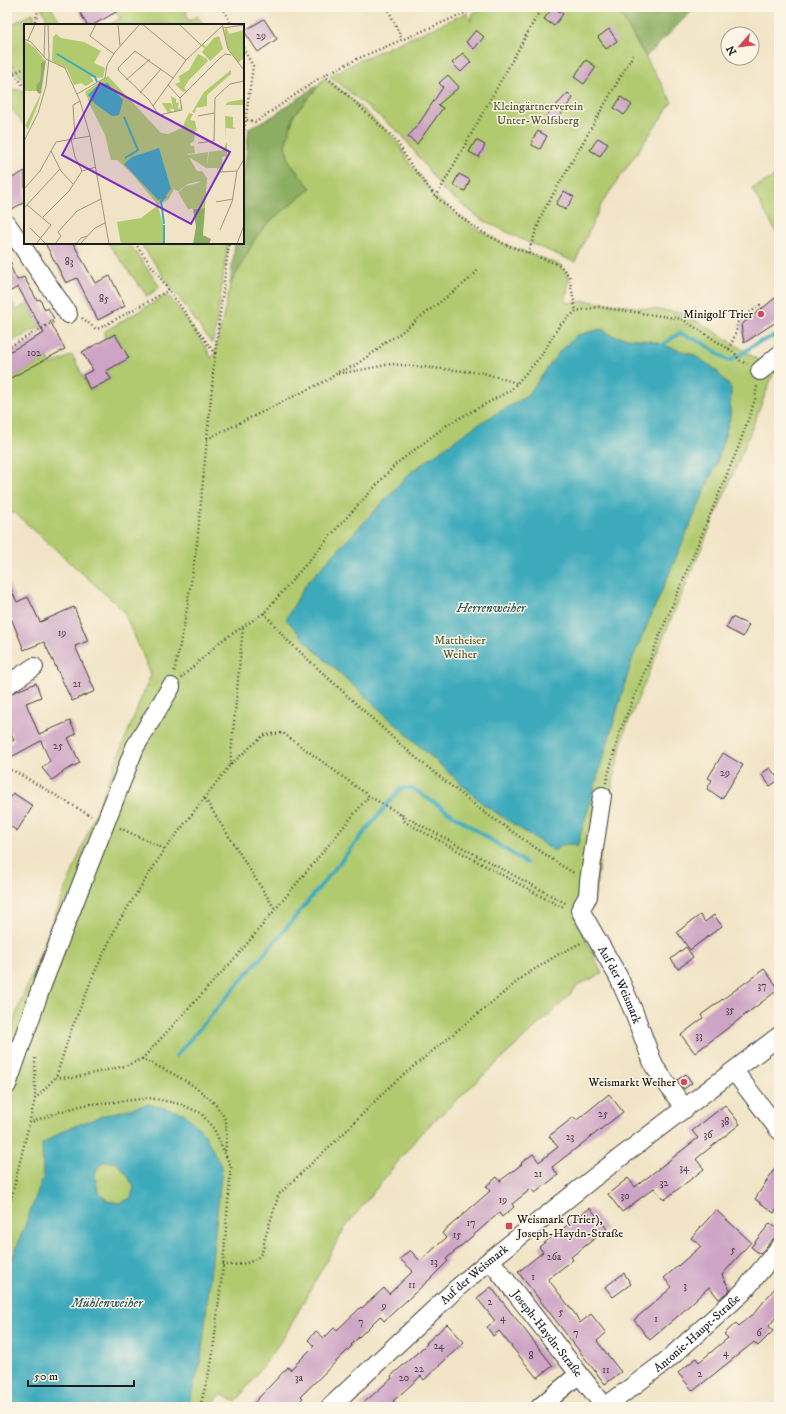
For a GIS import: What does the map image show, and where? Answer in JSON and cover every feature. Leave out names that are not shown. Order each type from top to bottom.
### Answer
[{"type":"street","points":[[7,224],[68,314]]},
{"type":"street","points":[[760,371],[779,355]]},
{"type":"street","points":[[7,685],[34,667]]},
{"type":"street","points":[[7,1085],[42,985],[135,747],[171,687]]},
{"type":"street","points":[[589,881],[602,796]]},
{"type":"street","name":"Auf der Weismark","points":[[589,881],[588,896],[580,910],[618,976],[633,1010],[654,1066],[685,1109]]},
{"type":"street","name":"Auf der Weismark","points":[[330,1407],[456,1289],[490,1260],[596,1176],[779,1036]]},
{"type":"street","points":[[734,1071],[779,1130]]},
{"type":"street","name":"Antonie-Haupt-Straße","points":[[605,1407],[665,1362],[712,1320],[742,1292],[779,1248]]},
{"type":"street","name":"Joseph-Haydn-Straße","points":[[490,1260],[605,1407]]},
{"type":"street","points":[[540,1407],[579,1374]]},
{"type":"path","points":[[34,24],[38,11],[36,7]]},
{"type":"path","points":[[223,7],[231,24]]},
{"type":"path","points":[[387,7],[402,39]]},
{"type":"path","points":[[244,50],[253,66],[244,119],[256,122],[324,76],[359,58],[479,7]]},
{"type":"path","points":[[436,197],[542,7]]},
{"type":"path","points":[[528,253],[543,212],[633,55]]},
{"type":"path","points":[[7,66],[9,66],[24,87]]},
{"type":"path","points":[[14,73],[24,68]]},
{"type":"path","points":[[324,76],[344,92],[396,140],[436,197],[457,214],[479,230],[504,244],[560,265],[569,276],[576,311]]},
{"type":"path","points":[[136,244],[215,354]]},
{"type":"path","points":[[171,687],[184,626],[197,544],[215,354],[229,244]]},
{"type":"path","points":[[206,439],[354,366],[377,350],[386,341],[395,337],[471,278],[478,270]]},
{"type":"path","points":[[7,348],[68,314],[82,318],[96,329],[100,328],[168,290]]},
{"type":"path","points":[[729,349],[736,333],[737,323],[760,305],[762,309]]},
{"type":"path","points":[[171,687],[221,641],[264,613],[338,527],[396,464],[448,426],[510,390],[541,356],[559,326],[576,311],[599,307],[682,319],[735,352],[739,360]]},
{"type":"path","points":[[336,374],[392,364],[484,373],[516,383]]},
{"type":"path","points":[[602,796],[620,731],[738,448],[755,400],[760,371]]},
{"type":"path","points":[[264,613],[286,639],[404,748],[481,810],[562,866],[589,881]]},
{"type":"path","points":[[230,765],[243,627]]},
{"type":"path","points":[[7,1216],[35,1099],[56,1077],[70,1033],[96,969],[119,921],[165,849],[230,765],[264,735],[283,733],[369,796],[567,904],[562,907],[404,822],[400,814]]},
{"type":"path","points":[[7,769],[16,772],[87,814],[165,849]]},
{"type":"path","points":[[56,1077],[72,1078],[125,1066],[142,1059],[236,957],[369,796]]},
{"type":"path","points":[[205,799],[275,909]]},
{"type":"path","points":[[223,1265],[238,1265],[259,1257],[265,1249],[264,1241],[279,1194],[344,1133],[391,1085],[524,976],[559,954],[594,936]]},
{"type":"path","points":[[142,1059],[189,1084],[211,1099],[226,1120],[225,1154]]},
{"type":"path","points":[[29,1123],[84,1105],[151,1098],[180,1104],[201,1113],[214,1130],[231,1167],[223,1265],[212,1360],[200,1407]]},
{"type":"green space","points":[[41,7],[51,7],[61,24],[44,24],[48,21]]},
{"type":"green space","points":[[125,7],[186,7],[189,21],[197,16],[204,24],[110,24],[121,18],[115,13]]},
{"type":"green space","name":"Kleingärtnerverein Unter-Wolfsberg","points":[[486,7],[616,7],[672,102],[602,203],[575,262],[523,240],[481,219],[444,191],[402,135],[330,76],[360,60],[467,13],[471,21],[473,13]]},
{"type":"green space","points":[[616,7],[696,7],[646,57]]},
{"type":"green space","points":[[33,13],[36,24],[24,24],[24,82],[11,64],[7,62],[7,27]]},
{"type":"green space","name":"Mattheiser Weiher","points":[[324,78],[344,92],[396,140],[409,162],[436,197],[457,214],[479,230],[504,244],[560,265],[569,276],[566,303],[586,301],[684,313],[733,343],[774,371],[779,367],[779,374],[774,372],[743,451],[624,733],[604,829],[593,908],[575,917],[602,974],[578,985],[564,1001],[420,1134],[344,1229],[284,1337],[236,1402],[221,1394],[210,1407],[7,1407],[7,1044],[19,1006],[151,674],[123,610],[15,513],[7,513],[7,380],[48,358],[51,365],[72,355],[90,390],[111,379],[106,371],[128,358],[115,334],[105,339],[105,331],[165,296],[170,297],[207,349],[211,358],[215,354],[230,285],[256,237],[267,224],[290,163],[285,146],[294,115]]},
{"type":"green space","points":[[322,82],[294,115],[285,146],[290,163],[311,188],[267,224],[256,237],[230,285],[235,244],[244,244],[244,172],[249,128],[273,116]]},
{"type":"green space","points":[[7,89],[22,90],[24,93],[24,126],[7,102]]},
{"type":"green space","points":[[779,174],[779,237],[752,189]]},
{"type":"green space","points":[[109,244],[130,244],[160,287],[147,296]]},
{"type":"green space","points":[[141,244],[228,244],[215,333],[212,344]]},
{"type":"green space","points":[[11,300],[16,310],[28,304],[34,316],[42,326],[7,344],[7,302]]},
{"type":"water","name":"Herrenweiher","points":[[602,329],[614,336],[651,341],[694,355],[715,369],[731,388],[730,418],[716,465],[632,660],[577,847],[565,844],[554,851],[483,804],[310,646],[286,619],[306,584],[411,472],[475,426],[527,396],[560,351],[577,335]]},
{"type":"water","name":"Mühlenweiher","points":[[149,1104],[184,1113],[204,1133],[222,1168],[201,1360],[188,1407],[10,1407],[7,1400],[7,1272],[43,1178],[42,1144],[64,1130],[105,1115]],"holes":[[[102,1162],[116,1162],[127,1175],[134,1187],[131,1198],[120,1203],[107,1201],[98,1190],[95,1174]]]},
{"type":"building","points":[[77,7],[125,7],[95,24],[86,24]]},
{"type":"building","points":[[553,7],[563,14],[554,26],[544,19]]},
{"type":"building","points":[[264,19],[277,39],[258,52],[244,31]]},
{"type":"building","points":[[609,29],[617,41],[606,49],[598,37]]},
{"type":"building","points":[[476,30],[484,37],[474,49],[466,42]]},
{"type":"building","points":[[463,53],[471,62],[461,72],[452,63]]},
{"type":"building","points":[[586,60],[596,67],[584,84],[574,77]]},
{"type":"building","points":[[448,75],[459,87],[438,105],[443,108],[417,144],[408,137],[420,122],[443,87],[439,83]]},
{"type":"building","points":[[568,93],[573,98],[553,125],[545,117]]},
{"type":"building","points":[[621,97],[632,105],[624,115],[614,108]]},
{"type":"building","points":[[538,131],[547,136],[540,149],[532,145],[532,140]]},
{"type":"building","points":[[598,138],[608,144],[600,156],[590,150]]},
{"type":"building","points":[[476,140],[485,145],[479,157],[469,152]]},
{"type":"building","points":[[24,172],[24,203],[12,209],[7,201],[7,181]]},
{"type":"building","points":[[459,174],[470,180],[465,191],[453,185]]},
{"type":"building","points":[[564,191],[574,197],[565,210],[556,204]]},
{"type":"building","points":[[46,244],[74,244],[95,283],[110,276],[125,306],[98,320],[77,278],[66,283]]},
{"type":"building","points":[[7,260],[17,280],[24,277],[37,300],[40,299],[45,310],[48,308],[54,319],[50,321],[65,349],[7,380],[7,353],[44,333],[18,287],[7,293]]},
{"type":"building","points":[[779,295],[779,320],[744,343],[741,325]]},
{"type":"building","points":[[115,334],[129,358],[106,371],[111,379],[90,390],[83,375],[93,370],[82,352]]},
{"type":"building","points":[[7,581],[17,602],[28,597],[40,622],[74,607],[88,641],[75,646],[95,691],[72,701],[44,642],[24,650],[12,620],[7,623]]},
{"type":"building","points":[[732,617],[749,625],[743,637],[726,628]]},
{"type":"building","points":[[36,683],[41,697],[26,703],[39,734],[70,721],[76,734],[68,738],[80,763],[66,770],[52,780],[42,768],[50,761],[41,741],[11,757],[7,750],[7,744],[14,740],[7,724],[7,695]]},
{"type":"building","points":[[723,753],[743,765],[722,799],[707,789],[712,780],[708,778]]},
{"type":"building","points":[[770,768],[779,780],[770,786],[761,774]]},
{"type":"building","points":[[13,793],[33,806],[17,831],[7,824],[7,802]]},
{"type":"building","points":[[700,915],[705,922],[714,915],[722,926],[690,950],[677,932]]},
{"type":"building","points":[[686,947],[693,957],[678,969],[671,959]]},
{"type":"building","points":[[764,969],[779,989],[695,1053],[681,1035],[703,1018],[701,1015]]},
{"type":"building","name":"Weismarkt Weiher","points":[[686,1074],[692,1083],[684,1089],[677,1080]]},
{"type":"building","points":[[609,1094],[623,1112],[552,1167],[558,1175],[535,1193],[531,1189],[512,1204],[514,1207],[502,1217],[499,1213],[446,1259],[448,1261],[384,1321],[380,1316],[301,1396],[303,1398],[294,1407],[250,1407],[288,1367],[290,1370],[314,1346],[308,1340],[316,1331],[324,1338],[334,1328],[337,1330],[384,1288],[389,1294],[413,1271],[400,1259],[410,1250],[420,1261],[446,1238],[442,1233],[490,1191],[486,1186],[497,1177],[500,1181],[533,1154],[539,1162],[558,1147],[549,1136],[574,1117],[577,1120]]},
{"type":"building","points":[[725,1105],[740,1124],[696,1159],[704,1169],[664,1200],[654,1188],[622,1212],[608,1194],[628,1178],[635,1187],[698,1138],[692,1131]]},
{"type":"building","points":[[779,1162],[779,1206],[774,1213],[755,1199]]},
{"type":"building","points":[[590,1208],[607,1229],[571,1257],[573,1260],[548,1279],[575,1314],[580,1323],[591,1314],[606,1333],[597,1341],[621,1372],[605,1384],[518,1272],[543,1252],[539,1247]]},
{"type":"building","points":[[716,1210],[751,1242],[722,1275],[730,1290],[719,1299],[709,1287],[650,1340],[634,1320],[672,1287],[664,1278],[701,1246],[691,1238]]},
{"type":"building","points":[[770,1223],[779,1230],[779,1232],[760,1254],[751,1247]]},
{"type":"building","points":[[624,1273],[631,1284],[613,1297],[605,1287]]},
{"type":"building","points":[[779,1283],[779,1313],[769,1326],[773,1331],[758,1346],[754,1342],[693,1391],[678,1373],[696,1358],[699,1362],[728,1338],[724,1334],[736,1323],[739,1326],[751,1315],[752,1316]]},
{"type":"building","points":[[491,1287],[553,1366],[537,1378],[499,1331],[493,1336],[487,1327],[495,1321],[477,1298]]},
{"type":"building","points":[[447,1324],[464,1342],[424,1380],[421,1376],[393,1401],[399,1407],[359,1407],[392,1378],[391,1376]]},
{"type":"waterway","points":[[662,345],[680,333],[703,343],[729,361],[742,354],[755,344],[779,334]]},
{"type":"waterway","points":[[176,1056],[282,933],[400,789],[412,788],[526,863]]},
{"type":"place","name":"Minigolf Trier","points":[[761,314]]},
{"type":"place","name":"Weismarkt Weiher","points":[[684,1082]]},
{"type":"place","name":"Weismark (Trier), Joseph-Haydn-Straße","points":[[509,1226]]}]
